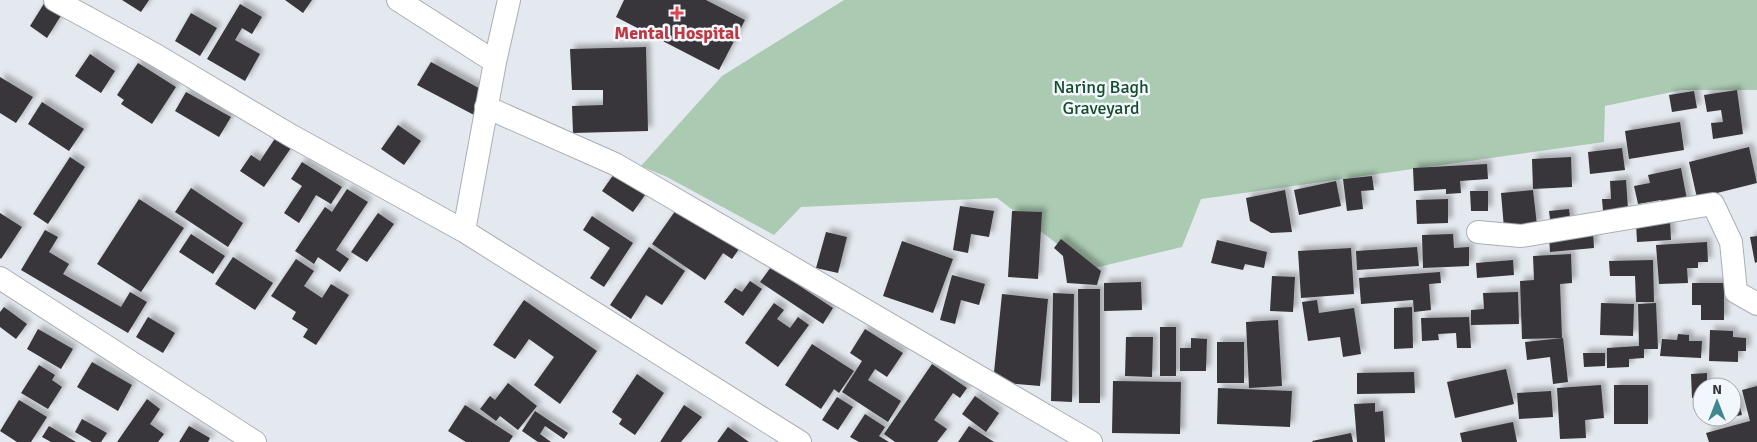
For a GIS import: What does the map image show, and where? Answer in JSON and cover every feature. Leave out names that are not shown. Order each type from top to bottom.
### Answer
[{"type":"street","points":[[55,0],[154,54],[290,135],[464,231],[800,442]]},
{"type":"street","points":[[398,0],[494,62]]},
{"type":"street","points":[[464,231],[494,62],[509,0]]},
{"type":"street","points":[[486,107],[615,164],[1091,442]]},
{"type":"street","points":[[1478,232],[1521,236],[1713,204],[1731,242],[1736,292],[1757,304]]},
{"type":"street","points":[[0,278],[255,442]]},
{"type":"green space","name":"Naring Bagh Graveyard","points":[[844,0],[1757,0],[1757,90],[1681,90],[1605,106],[1604,142],[1201,199],[1182,247],[1090,269],[997,198],[801,207],[774,235],[667,177],[641,166],[722,76]]},
{"type":"building","points":[[122,0],[149,0],[141,12]]},
{"type":"building","points":[[285,0],[312,0],[303,13]]},
{"type":"building","points":[[624,0],[706,0],[745,20],[719,70],[616,17]]},
{"type":"building","points":[[45,2],[62,14],[47,38],[30,26]]},
{"type":"building","points":[[240,4],[262,17],[252,34],[242,28],[235,40],[260,54],[245,81],[207,59]]},
{"type":"building","points":[[191,13],[217,28],[200,56],[175,41]]},
{"type":"building","points":[[646,47],[648,131],[573,133],[572,106],[603,105],[603,90],[572,90],[570,49]]},
{"type":"building","points":[[90,54],[115,71],[101,93],[75,76]]},
{"type":"building","points":[[431,62],[486,92],[474,115],[417,85]]},
{"type":"building","points":[[138,63],[176,87],[152,124],[121,104],[124,100],[117,95]]},
{"type":"building","points":[[0,77],[33,97],[16,123],[0,113]]},
{"type":"building","points":[[1737,90],[1743,134],[1713,139],[1711,123],[1723,122],[1721,110],[1707,112],[1704,95]]},
{"type":"building","points":[[1694,91],[1697,108],[1672,112],[1669,95]]},
{"type":"building","points":[[186,92],[231,117],[219,137],[175,111]]},
{"type":"building","points":[[42,102],[84,129],[69,151],[28,124]]},
{"type":"building","points":[[1680,122],[1684,150],[1629,159],[1625,131]]},
{"type":"building","points":[[398,125],[421,141],[404,165],[381,149]]},
{"type":"building","points":[[276,137],[291,148],[264,187],[240,171],[251,155],[260,161]]},
{"type":"building","points":[[1749,147],[1757,183],[1697,198],[1689,162]]},
{"type":"building","points":[[1622,148],[1625,170],[1590,174],[1588,152]]},
{"type":"building","points":[[70,157],[85,167],[48,224],[33,214]]},
{"type":"building","points":[[1571,157],[1572,187],[1533,189],[1532,159]]},
{"type":"building","points":[[302,162],[342,187],[331,204],[316,195],[299,223],[284,213],[302,186],[291,179]]},
{"type":"building","points":[[1487,164],[1488,179],[1460,181],[1461,193],[1446,194],[1446,189],[1414,191],[1413,168]]},
{"type":"building","points":[[1681,168],[1688,205],[1663,210],[1661,200],[1638,204],[1634,186],[1650,183],[1648,175]]},
{"type":"building","points":[[614,174],[645,195],[633,212],[602,191]]},
{"type":"building","points":[[1372,176],[1374,190],[1361,191],[1363,209],[1347,211],[1343,179]]},
{"type":"building","points":[[1626,180],[1628,209],[1603,211],[1602,199],[1611,199],[1610,181]]},
{"type":"building","points":[[1336,181],[1341,206],[1299,215],[1294,190]]},
{"type":"building","points":[[191,188],[243,223],[228,247],[175,212]]},
{"type":"building","points":[[347,189],[368,202],[336,250],[349,259],[340,272],[318,257],[314,264],[295,251],[325,207],[332,212]]},
{"type":"building","points":[[1285,190],[1292,232],[1271,233],[1250,221],[1246,198]]},
{"type":"building","points":[[1533,190],[1537,225],[1504,228],[1501,193]]},
{"type":"building","points":[[1470,191],[1488,191],[1488,211],[1471,211]]},
{"type":"building","points":[[139,199],[184,228],[141,292],[97,264]]},
{"type":"building","points":[[1448,199],[1448,223],[1417,224],[1416,200]]},
{"type":"building","points":[[960,206],[994,211],[989,237],[971,234],[968,253],[953,250]]},
{"type":"building","points":[[678,207],[739,249],[732,259],[723,253],[705,280],[652,244]]},
{"type":"building","points":[[1569,209],[1571,225],[1551,227],[1549,211]]},
{"type":"building","points":[[1012,211],[1042,212],[1038,279],[1008,277]]},
{"type":"building","points":[[0,213],[22,227],[1,259],[0,258]]},
{"type":"building","points":[[378,213],[394,224],[367,262],[351,252]]},
{"type":"building","points":[[592,216],[633,243],[604,287],[590,278],[610,248],[583,230]]},
{"type":"building","points":[[1670,221],[1671,240],[1637,242],[1636,223]]},
{"type":"building","points":[[45,230],[58,237],[49,252],[69,264],[63,274],[121,307],[130,292],[147,302],[128,333],[21,270]]},
{"type":"building","points":[[826,232],[847,237],[838,273],[816,268]]},
{"type":"building","points":[[1593,232],[1594,248],[1550,252],[1549,236]]},
{"type":"building","points":[[191,234],[225,256],[213,274],[179,252]]},
{"type":"building","points":[[1453,234],[1454,248],[1469,247],[1469,266],[1423,268],[1422,235]]},
{"type":"building","points":[[1757,236],[1757,262],[1755,263],[1750,237]]},
{"type":"building","points":[[1061,239],[1101,271],[1097,285],[1067,283],[1063,256],[1054,248]]},
{"type":"building","points":[[1217,240],[1267,252],[1264,268],[1245,264],[1243,270],[1211,263]]},
{"type":"building","points":[[902,241],[953,259],[933,313],[883,296]]},
{"type":"building","points":[[1707,242],[1708,262],[1698,262],[1698,268],[1687,268],[1688,283],[1659,284],[1656,245]]},
{"type":"building","points":[[649,247],[685,271],[662,305],[646,295],[631,319],[610,305]]},
{"type":"building","points":[[1417,247],[1419,266],[1357,270],[1356,251]]},
{"type":"building","points":[[1351,248],[1354,294],[1301,298],[1298,251]]},
{"type":"building","points":[[1571,254],[1572,283],[1560,284],[1562,338],[1522,339],[1520,281],[1534,280],[1533,256]]},
{"type":"building","points":[[233,257],[273,283],[255,310],[215,284]]},
{"type":"building","points":[[296,259],[314,271],[304,286],[322,298],[331,284],[349,295],[316,345],[303,337],[308,329],[292,319],[296,312],[271,296]]},
{"type":"building","points":[[1513,260],[1514,275],[1477,278],[1476,263]]},
{"type":"building","points":[[1653,260],[1654,302],[1636,302],[1635,276],[1610,276],[1609,261]]},
{"type":"building","points":[[771,267],[833,308],[823,324],[760,282]]},
{"type":"building","points":[[1440,272],[1441,283],[1429,284],[1431,310],[1414,312],[1413,300],[1361,304],[1359,278]]},
{"type":"building","points":[[952,275],[985,284],[979,305],[961,300],[955,324],[940,320]]},
{"type":"building","points":[[1272,276],[1295,277],[1293,312],[1270,311]]},
{"type":"building","points":[[750,281],[762,289],[743,316],[724,302],[735,288],[742,292]]},
{"type":"building","points":[[1141,282],[1142,310],[1104,311],[1104,283]]},
{"type":"building","points":[[1692,283],[1724,283],[1724,320],[1701,320],[1701,305],[1692,305]]},
{"type":"building","points":[[1078,289],[1100,289],[1100,403],[1079,403]]},
{"type":"building","points":[[1518,292],[1519,324],[1471,325],[1471,310],[1484,309],[1483,293]]},
{"type":"building","points":[[1053,293],[1074,294],[1072,402],[1051,401]]},
{"type":"building","points":[[1002,294],[1048,299],[1040,386],[993,382]]},
{"type":"building","points":[[524,300],[597,351],[560,404],[534,385],[554,357],[529,339],[515,359],[493,345]]},
{"type":"building","points":[[1317,300],[1319,313],[1354,308],[1361,354],[1343,357],[1340,337],[1308,341],[1302,302]]},
{"type":"building","points":[[774,303],[784,310],[777,319],[790,328],[798,317],[809,325],[778,367],[745,343]]},
{"type":"building","points":[[1601,303],[1634,304],[1633,336],[1600,335]]},
{"type":"building","points":[[1656,303],[1658,349],[1644,349],[1644,358],[1629,359],[1629,367],[1607,368],[1607,348],[1639,346],[1638,304]]},
{"type":"building","points":[[4,307],[27,324],[16,339],[0,327],[0,312]]},
{"type":"building","points":[[1412,307],[1413,348],[1394,349],[1394,308]]},
{"type":"building","points":[[148,317],[175,333],[163,353],[136,337]]},
{"type":"building","points":[[1469,317],[1471,348],[1457,348],[1456,333],[1438,334],[1439,340],[1422,341],[1421,318]]},
{"type":"building","points":[[1278,320],[1282,386],[1249,388],[1246,322]]},
{"type":"building","points":[[1160,327],[1176,327],[1176,376],[1160,376]]},
{"type":"building","points":[[38,329],[73,349],[61,369],[27,349]]},
{"type":"building","points":[[865,329],[903,353],[887,377],[875,369],[868,380],[901,401],[888,422],[842,392],[862,361],[850,353]]},
{"type":"building","points":[[1710,330],[1733,331],[1733,337],[1746,338],[1746,351],[1738,351],[1738,362],[1709,361]]},
{"type":"building","points":[[1678,334],[1689,335],[1689,341],[1702,341],[1701,358],[1660,356],[1662,339],[1677,340]]},
{"type":"building","points":[[1126,337],[1153,337],[1152,377],[1125,376]]},
{"type":"building","points":[[1191,338],[1207,339],[1206,371],[1180,371],[1180,348],[1191,348]]},
{"type":"building","points":[[1563,338],[1568,382],[1553,384],[1550,357],[1527,360],[1525,342]]},
{"type":"building","points":[[1217,342],[1244,342],[1244,383],[1217,383]]},
{"type":"building","points":[[812,344],[854,371],[839,393],[834,389],[821,409],[785,385]]},
{"type":"building","points":[[1583,353],[1605,353],[1605,366],[1584,367]]},
{"type":"building","points":[[92,362],[132,385],[118,411],[77,387]]},
{"type":"building","points":[[932,364],[967,388],[960,398],[953,393],[934,420],[947,429],[937,442],[895,442],[884,434]]},
{"type":"building","points":[[39,365],[55,375],[52,380],[62,387],[48,409],[21,393]]},
{"type":"building","points":[[1506,369],[1514,404],[1455,418],[1447,382]]},
{"type":"building","points":[[1414,372],[1415,393],[1357,394],[1357,373]]},
{"type":"building","points":[[1707,373],[1707,377],[1692,377],[1692,398],[1691,374]]},
{"type":"building","points":[[637,374],[664,393],[635,435],[619,424],[622,419],[612,412]]},
{"type":"building","points":[[1113,381],[1181,382],[1180,434],[1112,433]]},
{"type":"building","points":[[508,383],[537,406],[518,430],[500,416],[496,421],[480,409],[490,396],[495,400]]},
{"type":"building","points":[[1601,385],[1604,418],[1585,420],[1586,438],[1560,439],[1557,388]]},
{"type":"building","points":[[1614,385],[1648,385],[1648,424],[1614,424]]},
{"type":"building","points":[[1757,386],[1757,442],[1709,442],[1706,433],[1728,427],[1742,427],[1742,423],[1750,421],[1742,390]]},
{"type":"building","points":[[1218,388],[1292,391],[1290,427],[1217,424]]},
{"type":"building","points":[[1551,391],[1553,417],[1519,419],[1517,393]]},
{"type":"building","points":[[975,396],[999,413],[986,432],[962,414]]},
{"type":"building","points":[[837,397],[853,407],[838,430],[822,420]]},
{"type":"building","points":[[147,399],[160,409],[150,424],[164,434],[158,442],[117,442]]},
{"type":"building","points":[[19,400],[47,417],[31,442],[17,442],[0,431]]},
{"type":"building","points":[[1375,403],[1375,412],[1383,411],[1385,442],[1357,442],[1354,404]]},
{"type":"building","points":[[465,405],[513,436],[509,442],[466,442],[448,431]]},
{"type":"building","points":[[684,405],[702,417],[681,442],[660,442]]},
{"type":"building","points":[[535,411],[568,433],[564,439],[545,426],[540,434],[551,442],[538,442],[522,431]]},
{"type":"building","points":[[865,414],[885,427],[879,436],[889,442],[859,442],[850,437]]},
{"type":"building","points":[[82,419],[107,433],[101,442],[92,442],[75,432]]},
{"type":"building","points":[[1513,422],[1517,442],[1462,442],[1460,433]]},
{"type":"building","points":[[49,426],[76,442],[51,442],[42,437]]},
{"type":"building","points":[[189,426],[210,438],[208,442],[179,442]]},
{"type":"building","points":[[969,426],[994,442],[958,442]]},
{"type":"building","points":[[728,427],[749,442],[717,442]]},
{"type":"building","points":[[1351,433],[1353,442],[1312,441]]},
{"type":"place","name":"Mental Hospital","points":[[677,13]]}]
